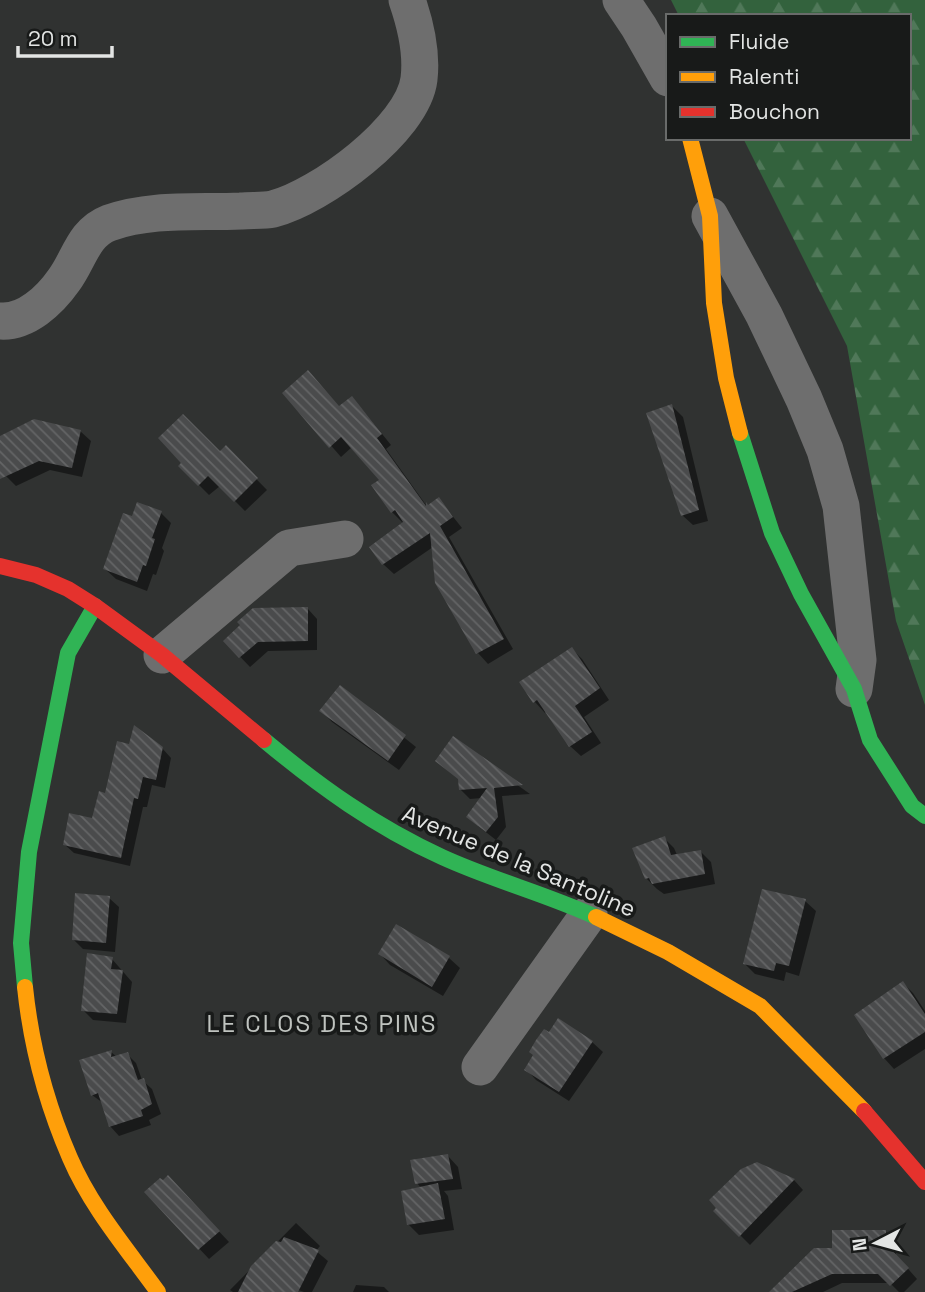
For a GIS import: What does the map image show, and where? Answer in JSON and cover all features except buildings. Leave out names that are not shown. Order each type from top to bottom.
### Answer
[{"type":"street","points":[[0,321],[10,322],[37,310],[65,279],[82,245],[105,224],[169,211],[272,209],[309,194],[347,170],[384,138],[410,107],[419,79],[418,46],[407,0]]},
{"type":"street","points":[[621,0],[666,74]]},
{"type":"street","points":[[691,140],[710,216],[714,303],[726,378],[745,455],[772,533],[801,594],[854,689],[870,740],[912,806],[925,816]]},
{"type":"street","points":[[710,216],[764,315],[825,450],[841,506],[858,660],[854,689]]},
{"type":"street","points":[[162,655],[289,548],[345,539]]},
{"type":"street","name":"Avenue de la Santoline","points":[[0,566],[36,575],[68,589],[95,606],[162,655],[308,777],[372,821],[442,857],[589,914],[668,952],[760,1006],[878,1125],[925,1182]]},
{"type":"street","points":[[95,606],[68,653],[29,852],[20,943],[28,1015],[34,1041],[46,1091],[70,1158],[104,1218],[158,1292]]},
{"type":"street","points":[[480,1067],[589,914]]},
{"type":"green space","points":[[671,0],[925,0],[925,705],[896,621],[847,346],[744,140],[911,140],[911,14],[678,14]]},
{"type":"traffic: fast","points":[[740,433],[772,533],[801,594],[854,689],[870,740],[912,806],[925,816]]},
{"type":"traffic: fast","points":[[25,987],[21,943],[29,852],[68,653],[95,606]]},
{"type":"traffic: fast","points":[[264,740],[349,804],[394,833],[461,865],[596,917]]},
{"type":"traffic: slow","points":[[691,140],[710,216],[714,303],[726,378],[740,433]]},
{"type":"traffic: slow","points":[[596,917],[668,952],[760,1006],[864,1111]]},
{"type":"traffic: slow","points":[[25,987],[41,1074],[70,1158],[99,1211],[158,1292]]},
{"type":"traffic: jam","points":[[0,566],[36,575],[68,589],[95,606],[162,655],[264,740]]},
{"type":"traffic: jam","points":[[864,1111],[925,1182]]},
{"type":"district","name":"LE CLOS DES PINS","points":[[322,1023]]}]
